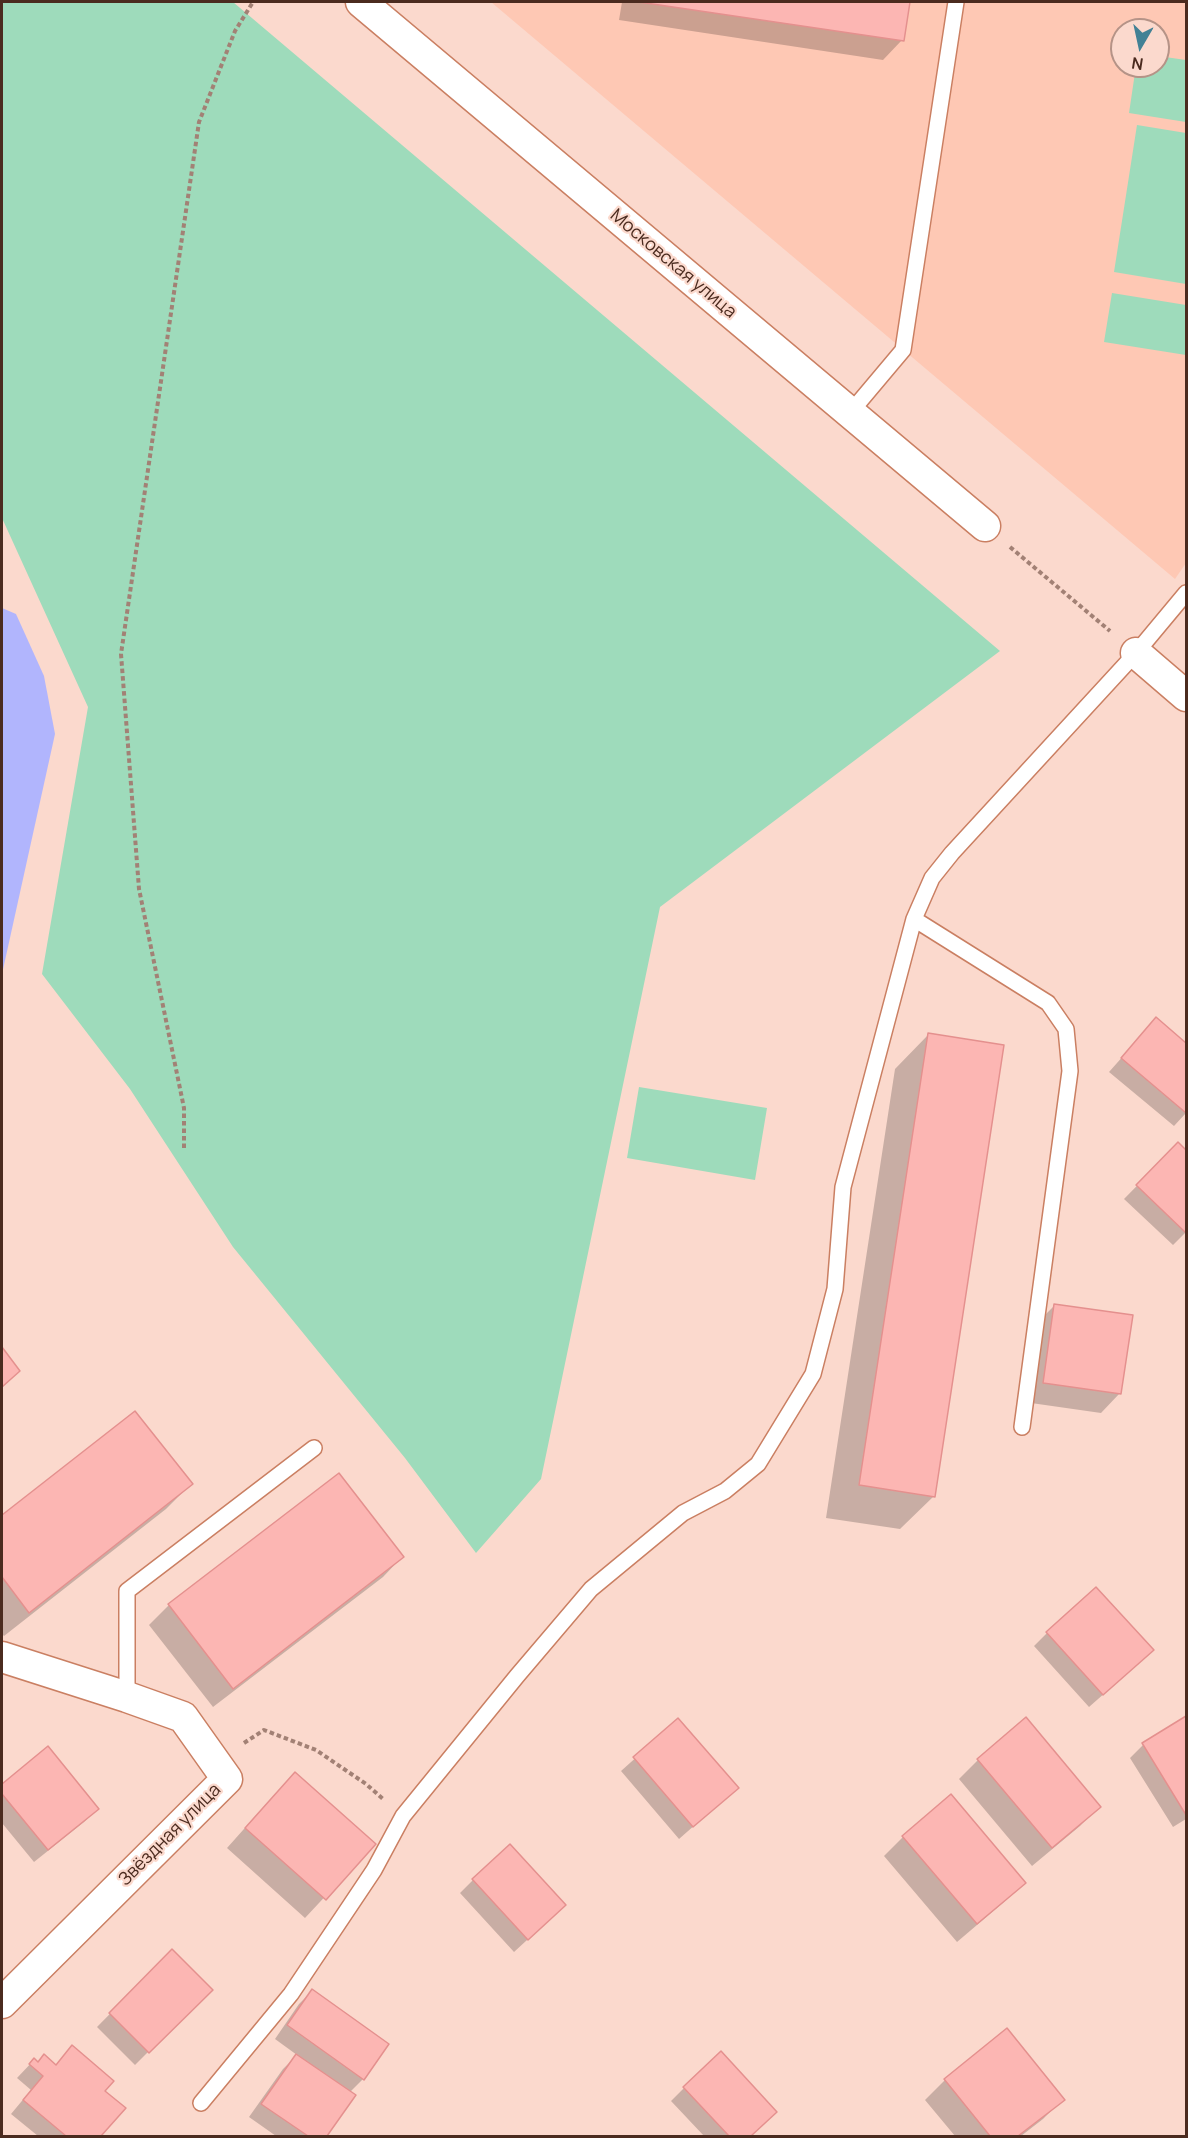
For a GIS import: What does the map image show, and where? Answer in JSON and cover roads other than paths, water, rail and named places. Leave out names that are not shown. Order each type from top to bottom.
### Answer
[{"type":"street","name":"Московская улица","points":[[369,4],[985,526]]},
{"type":"street","points":[[1136,653],[1186,696]]},
{"type":"street","name":"Звёздная улица","points":[[2,1657],[127,1696],[183,1717],[227,1779],[2,2003]]},
{"type":"lane","points":[[850,413],[903,350],[956,2]]},
{"type":"lane","points":[[201,2103],[291,1994],[374,1870],[403,1816],[591,1589],[683,1513],[724,1491],[758,1464],[813,1374],[835,1289],[843,1187],[914,919],[932,878],[952,852],[1136,653],[1186,593]]},
{"type":"lane","points":[[914,919],[1048,1003],[1066,1029],[1070,1071],[1022,1427]]},
{"type":"lane","points":[[127,1696],[127,1591],[314,1448]]},
{"type":"water","points":[[2,608],[16,614],[44,676],[55,734],[2,974]]}]
